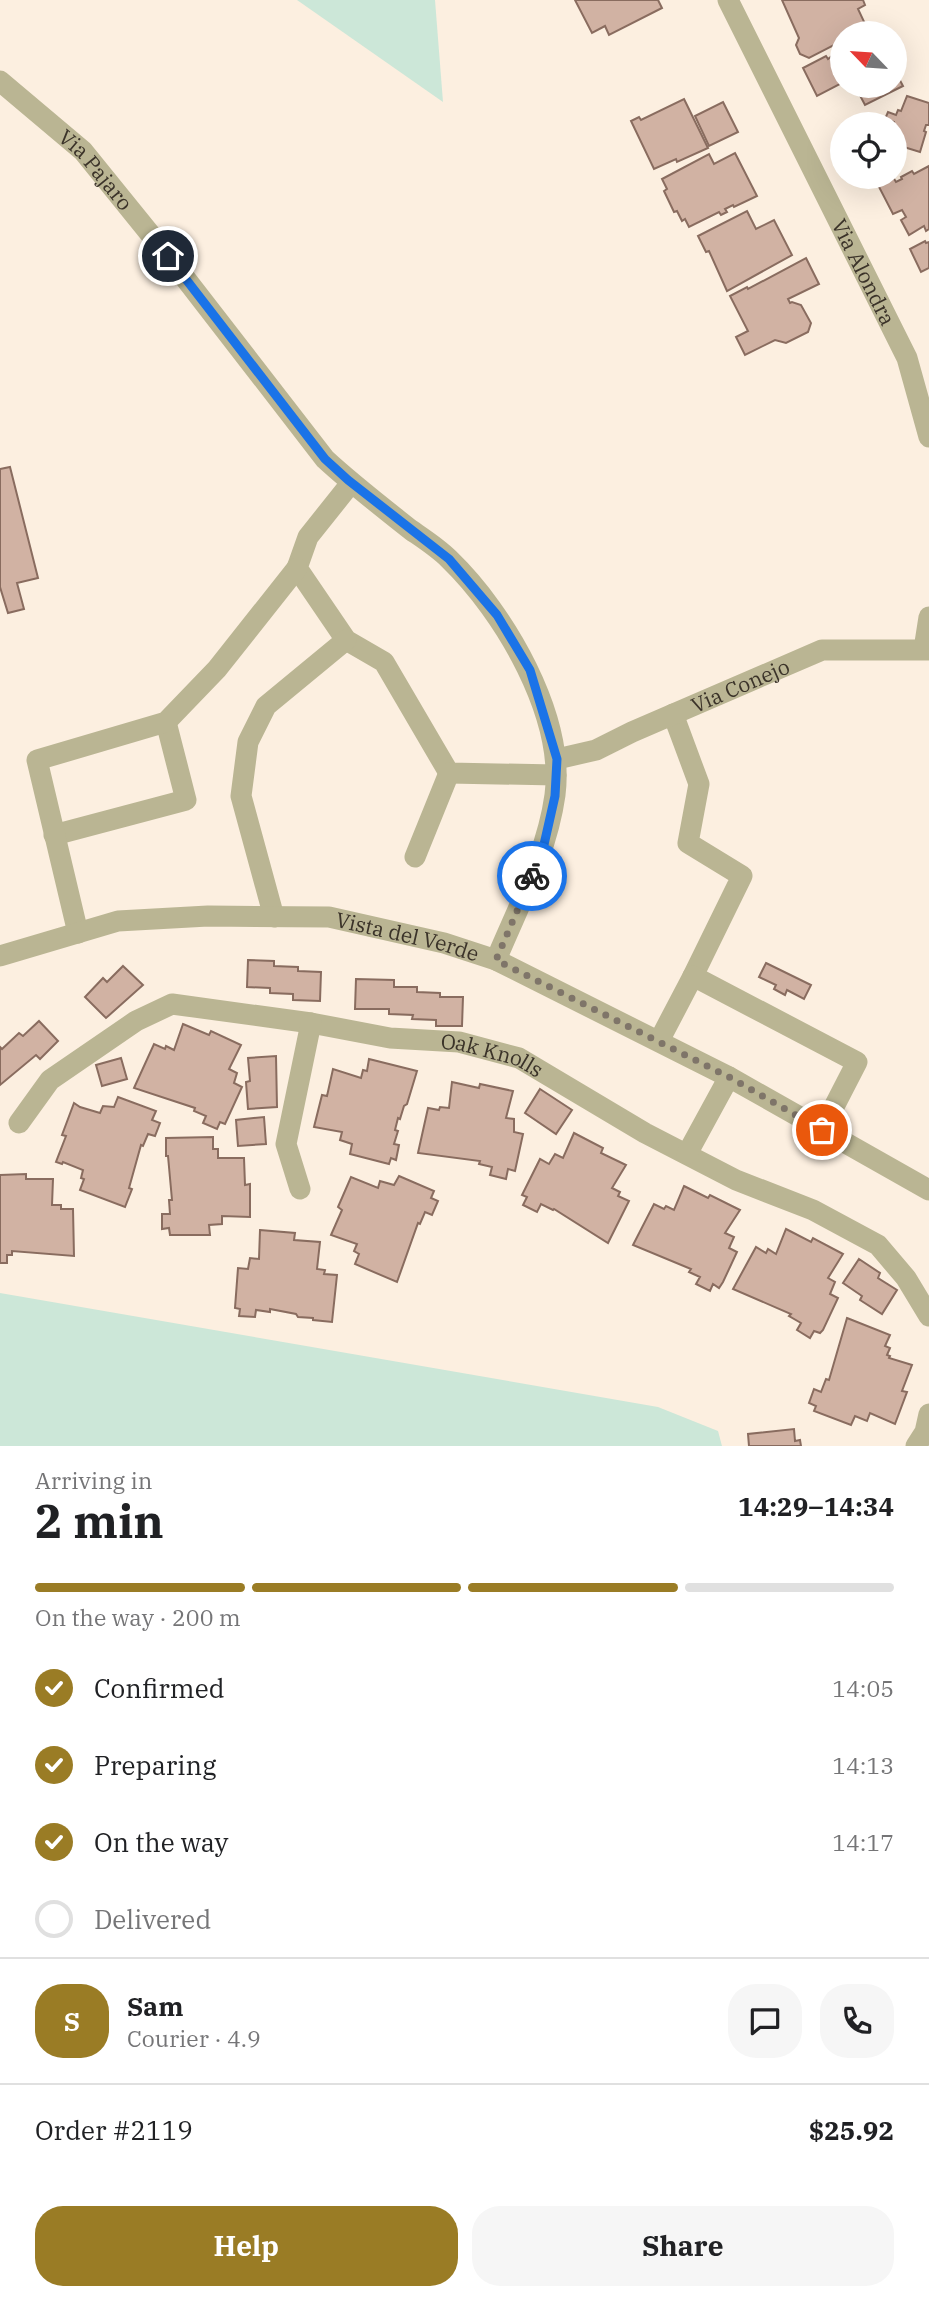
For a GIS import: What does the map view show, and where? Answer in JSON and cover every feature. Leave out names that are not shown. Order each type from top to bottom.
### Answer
[{"type":"street","name":"Via Alondra","points":[[728,0],[907,359],[929,437]]},
{"type":"street","name":"Via Pajaro","points":[[0,81],[83,151],[325,459],[351,483],[449,559],[497,615],[530,670],[557,767],[555,796],[543,849],[496,960]]},
{"type":"street","points":[[78,933],[37,760],[166,722],[217,670],[297,568],[308,537],[351,483]]},
{"type":"street","points":[[297,568],[346,640],[384,662],[449,773],[415,858]]},
{"type":"street","points":[[927,650],[929,617]]},
{"type":"street","points":[[274,917],[241,796],[247,742],[266,706],[346,640]]},
{"type":"street","name":"Via Conejo","points":[[449,773],[557,767],[822,650],[927,650]]},
{"type":"street","points":[[659,1041],[742,876],[688,843],[699,784],[673,714]]},
{"type":"street","points":[[54,835],[186,800],[166,722]]},
{"type":"street","name":"Vista del Verde","points":[[0,956],[118,921],[208,916],[329,917],[444,943],[496,960],[659,1041],[729,1077],[929,1190]]},
{"type":"street","points":[[692,976],[857,1062],[822,1130]]},
{"type":"street","name":"Oak Knolls","points":[[19,1123],[50,1080],[136,1021],[172,1004],[311,1023],[390,1038],[460,1042],[519,1058],[645,1133],[736,1180],[813,1210],[878,1245],[906,1278],[929,1317]]},
{"type":"street","points":[[300,1189],[286,1144],[311,1023]]},
{"type":"street","points":[[687,1154],[729,1077]]},
{"type":"street","points":[[916,1446],[925,1432],[929,1414]]},
{"type":"green space","points":[[297,0],[435,0],[443,102]]},
{"type":"green space","points":[[0,1293],[658,1407],[718,1431],[722,1446],[0,1446]]},
{"type":"building","points":[[575,0],[658,0],[662,8],[609,35],[605,26],[592,33]]},
{"type":"building","points":[[782,0],[863,0],[865,5],[858,9],[864,21],[830,21],[830,47],[809,58],[800,54],[796,45],[799,38]]},
{"type":"building","points":[[826,56],[828,59],[830,57],[830,89],[817,96],[803,68]]},
{"type":"building","points":[[907,96],[929,103],[929,125],[926,125],[924,131],[926,132],[920,152],[907,148],[907,112],[897,112],[901,111]]},
{"type":"building","points":[[861,98],[879,98],[865,105]]},
{"type":"building","points":[[684,99],[708,148],[654,169],[631,121],[639,117],[641,120]]},
{"type":"building","points":[[723,102],[738,132],[709,146],[695,116]]},
{"type":"building","points":[[735,153],[757,196],[725,209],[727,212],[721,215],[719,212],[689,227],[677,211],[674,212],[664,191],[667,189],[662,179],[709,154],[714,164]]},
{"type":"building","points":[[929,166],[929,229],[926,231],[924,226],[909,235],[901,220],[906,217],[902,210],[893,214],[880,189],[907,189],[907,174],[912,171],[914,174]]},
{"type":"building","points":[[747,211],[756,229],[774,220],[792,255],[727,291],[709,251],[706,252],[698,236]]},
{"type":"building","points":[[925,241],[929,242],[929,268],[921,272],[910,249]]},
{"type":"building","points":[[806,258],[819,284],[788,299],[790,303],[801,305],[811,323],[808,332],[786,343],[775,340],[745,355],[736,337],[748,331],[730,296]]},
{"type":"building","points":[[10,467],[38,578],[17,583],[24,609],[8,613],[0,587],[0,469]]},
{"type":"building","points":[[248,960],[274,961],[274,966],[321,972],[320,1001],[293,1000],[293,994],[270,993],[270,988],[247,987]]},
{"type":"building","points":[[766,963],[811,985],[804,999],[787,990],[785,995],[774,989],[776,985],[759,977]]},
{"type":"building","points":[[123,966],[143,985],[106,1018],[85,997],[103,978],[107,982]]},
{"type":"building","points":[[356,979],[394,980],[394,987],[417,987],[417,992],[440,993],[440,997],[463,997],[462,1026],[436,1026],[436,1020],[389,1014],[389,1009],[355,1009]]},
{"type":"building","points":[[39,1021],[58,1041],[40,1059],[36,1055],[0,1085],[0,1047],[2,1049],[19,1033],[23,1036]]},
{"type":"building","points":[[183,1024],[209,1035],[211,1031],[241,1045],[229,1069],[237,1073],[234,1083],[242,1087],[225,1124],[220,1122],[217,1129],[203,1123],[206,1116],[194,1111],[195,1108],[134,1088],[154,1044],[174,1050]]},
{"type":"building","points":[[276,1056],[277,1107],[248,1109],[248,1058]]},
{"type":"building","points":[[121,1058],[127,1079],[102,1086],[96,1065]]},
{"type":"building","points":[[369,1059],[417,1071],[407,1104],[400,1119],[398,1118],[395,1130],[398,1131],[394,1144],[399,1145],[396,1160],[391,1158],[389,1164],[350,1154],[352,1144],[340,1140],[342,1132],[314,1127],[322,1095],[327,1096],[333,1069],[361,1078],[363,1070],[367,1071]]},
{"type":"building","points":[[452,1082],[479,1088],[480,1084],[513,1091],[506,1118],[514,1119],[514,1132],[523,1134],[515,1171],[508,1169],[506,1179],[490,1175],[492,1167],[479,1164],[480,1161],[418,1153],[428,1108],[449,1108]]},
{"type":"building","points":[[540,1089],[572,1110],[556,1134],[525,1113]]},
{"type":"building","points":[[118,1097],[156,1111],[152,1120],[160,1123],[155,1136],[148,1134],[143,1146],[141,1145],[129,1188],[132,1189],[125,1207],[80,1190],[84,1179],[81,1178],[83,1170],[56,1162],[66,1136],[62,1135],[74,1103],[100,1113],[103,1106],[114,1107]]},
{"type":"building","points":[[264,1117],[266,1144],[238,1146],[236,1120]]},
{"type":"building","points":[[574,1133],[603,1148],[601,1153],[626,1165],[612,1188],[620,1192],[618,1196],[629,1201],[608,1243],[554,1209],[541,1204],[537,1212],[523,1205],[527,1197],[522,1195],[540,1159],[549,1164],[555,1154],[563,1158]]},
{"type":"building","points":[[213,1137],[213,1149],[218,1149],[218,1158],[244,1158],[245,1185],[250,1184],[250,1217],[222,1216],[222,1224],[209,1225],[210,1235],[170,1235],[169,1228],[162,1229],[162,1214],[170,1214],[169,1200],[172,1200],[166,1138]]},
{"type":"building","points":[[26,1174],[26,1179],[53,1179],[52,1205],[61,1205],[61,1209],[73,1209],[74,1256],[12,1251],[12,1255],[7,1255],[7,1263],[0,1263],[0,1175]]},
{"type":"building","points":[[399,1176],[434,1191],[431,1198],[438,1201],[432,1215],[425,1212],[420,1224],[418,1223],[397,1282],[355,1264],[359,1254],[354,1251],[357,1244],[331,1235],[342,1210],[338,1207],[351,1177],[378,1188],[380,1181],[394,1185]]},
{"type":"building","points":[[684,1186],[740,1210],[725,1233],[734,1237],[729,1248],[737,1252],[719,1288],[713,1284],[710,1291],[696,1284],[700,1277],[689,1272],[691,1269],[633,1245],[654,1204],[674,1210]]},
{"type":"building","points":[[786,1229],[811,1242],[813,1238],[843,1254],[828,1278],[835,1282],[830,1294],[838,1298],[823,1330],[820,1333],[814,1331],[810,1338],[797,1330],[801,1323],[789,1316],[791,1314],[733,1289],[756,1247],[766,1253],[768,1249],[776,1254]]},
{"type":"building","points":[[260,1230],[295,1233],[294,1240],[320,1242],[317,1269],[325,1270],[324,1274],[337,1275],[332,1322],[270,1309],[270,1312],[256,1310],[255,1317],[239,1316],[240,1309],[235,1308],[238,1268],[248,1269],[250,1258],[259,1259]]},
{"type":"building","points":[[859,1259],[880,1273],[878,1278],[897,1290],[882,1314],[860,1300],[862,1296],[843,1283]]},
{"type":"building","points":[[847,1318],[890,1335],[885,1346],[890,1348],[887,1355],[889,1358],[912,1365],[902,1391],[907,1392],[895,1424],[870,1413],[867,1421],[855,1416],[851,1425],[814,1411],[816,1406],[809,1403],[814,1389],[821,1392],[826,1379],[829,1380]]},
{"type":"building","points":[[794,1429],[795,1441],[800,1440],[801,1446],[749,1446],[748,1434]]},
{"type":"way so far","points":[[532,876],[496,960],[729,1077],[822,1130]]},
{"type":"route","points":[[168,256],[325,459],[449,559],[497,615],[530,670],[557,759],[555,796],[543,849],[532,876]]}]
